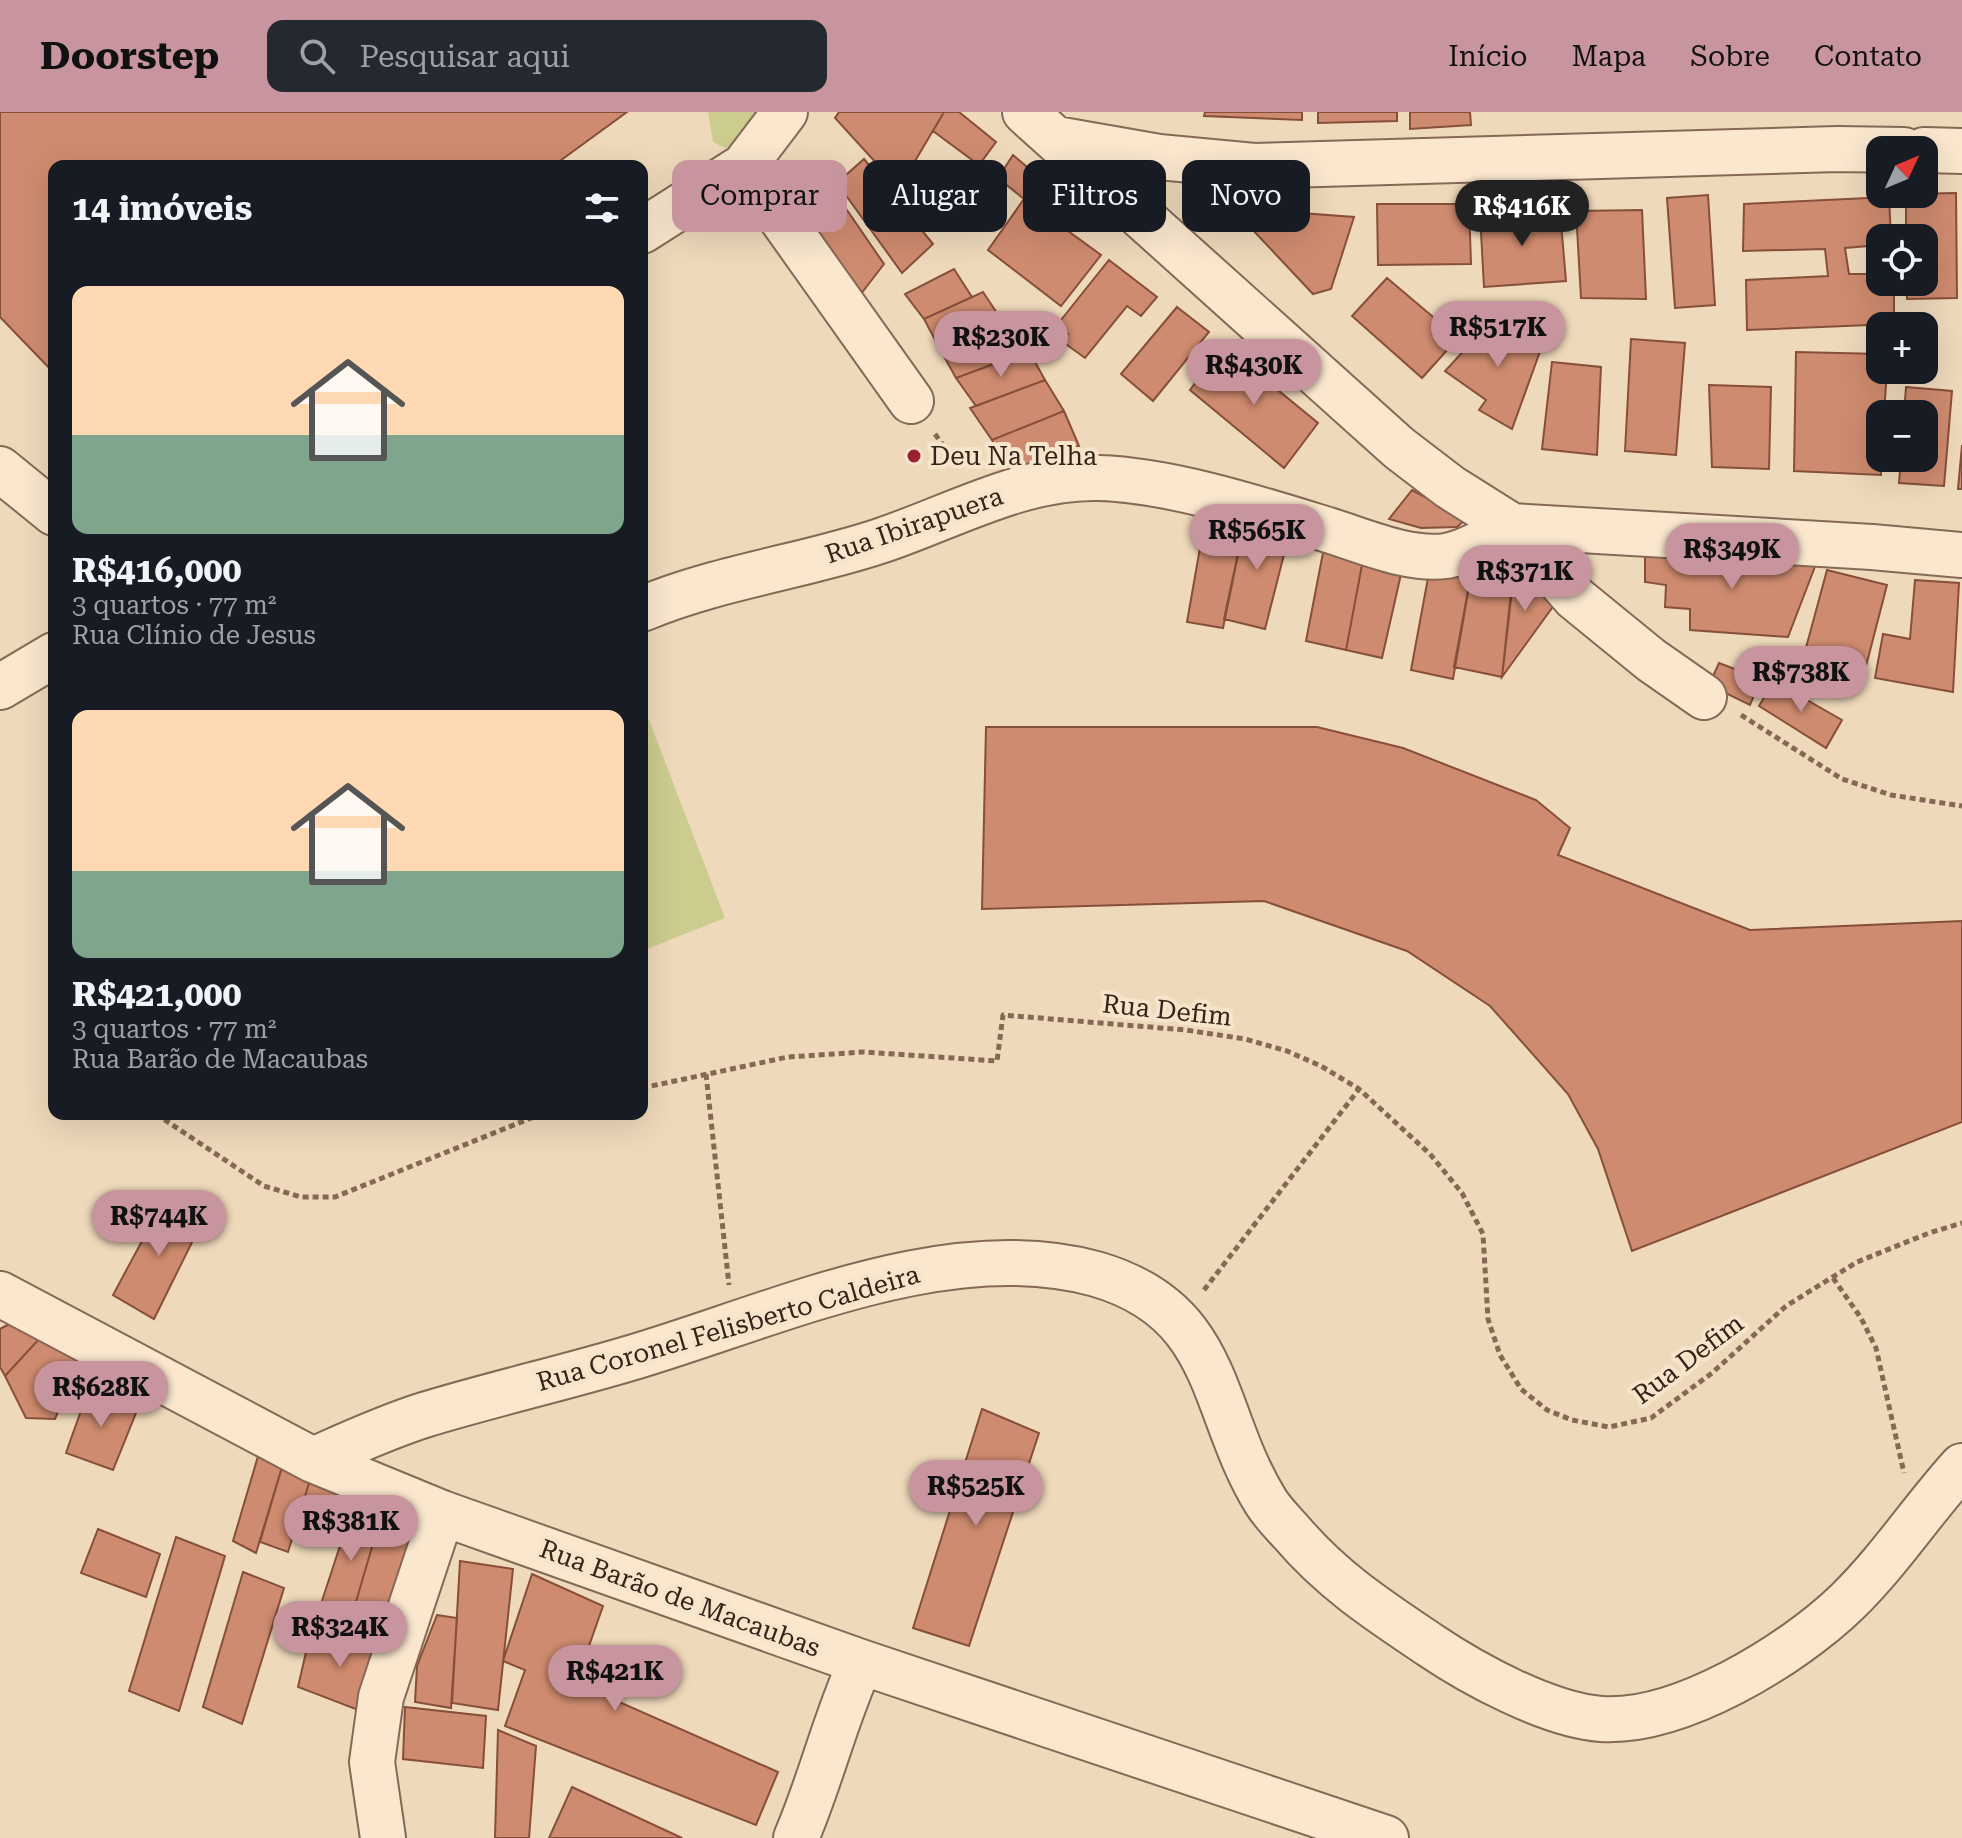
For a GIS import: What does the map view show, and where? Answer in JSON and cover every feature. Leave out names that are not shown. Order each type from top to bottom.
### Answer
[{"type":"street","points":[[749,160],[785,112]]},
{"type":"street","points":[[1040,126],[1159,157],[1254,166],[1866,149]]},
{"type":"street","points":[[1040,126],[1399,448],[1450,487],[1512,526],[1575,598],[1651,660],[1704,697]]},
{"type":"street","points":[[1938,150],[1962,151]]},
{"type":"street","points":[[648,227],[672,212]]},
{"type":"street","points":[[791,232],[911,401]]},
{"type":"street","points":[[0,469],[48,508]]},
{"type":"street","name":"Rua Ibirapuera","points":[[648,607],[685,593],[880,541],[983,501],[1056,480],[1099,478],[1137,481],[1283,516],[1406,553],[1445,556],[1474,546],[1512,526]]},
{"type":"street","points":[[1512,526],[1962,555]]},
{"type":"street","points":[[0,687],[48,659]]},
{"type":"street","name":"Rua Coronel Felisberto Caldeira","points":[[313,1460],[420,1416],[600,1367],[857,1285],[929,1269],[982,1263],[1049,1265],[1097,1275],[1134,1289],[1180,1322],[1209,1365],[1240,1446],[1267,1503],[1319,1564],[1343,1585],[1445,1655],[1515,1694],[1600,1719],[1644,1716],[1684,1706],[1795,1645],[1846,1602],[1893,1551],[1962,1466]]},
{"type":"street","name":"Rua Barão de Macaubas","points":[[0,1294],[313,1460],[442,1513],[861,1662],[1386,1838]]},
{"type":"street","points":[[383,1838],[372,1762],[381,1697],[442,1513]]},
{"type":"street","points":[[796,1838],[812,1801],[841,1706],[861,1662]]},
{"type":"path","points":[[911,401],[983,501]]},
{"type":"path","points":[[1704,697],[1756,723],[1842,779],[1891,795],[1962,806]]},
{"type":"path","name":"Rua Defim","points":[[706,1074],[788,1057],[864,1052],[997,1061],[1003,1015],[1186,1030],[1245,1039],[1287,1051],[1321,1066],[1359,1089],[1430,1154],[1462,1193],[1483,1234],[1488,1319],[1500,1355],[1521,1389],[1547,1410],[1572,1420],[1609,1427],[1651,1418],[1712,1373],[1786,1306],[1857,1262],[1962,1223]]},
{"type":"path","points":[[648,1087],[706,1074],[733,1326]]},
{"type":"path","points":[[1180,1322],[1359,1089]]},
{"type":"path","points":[[165,1120],[264,1186],[301,1197],[335,1197],[526,1120]]},
{"type":"path","points":[[1833,1278],[1861,1318],[1876,1348],[1914,1523]]},
{"type":"shaded area","points":[[708,112],[766,112],[735,153],[713,142]]},
{"type":"shaded area","points":[[648,721],[725,918],[648,949]]},
{"type":"building","points":[[0,112],[627,112],[561,160],[48,160],[48,367],[0,317]]},
{"type":"building","points":[[839,112],[944,112],[916,160],[873,160],[835,118]]},
{"type":"building","points":[[944,112],[959,112],[996,142],[983,160],[972,160],[933,131]]},
{"type":"building","points":[[1205,112],[1302,112],[1302,120],[1204,116]]},
{"type":"building","points":[[1318,112],[1397,112],[1397,121],[1318,123]]},
{"type":"building","points":[[1410,112],[1470,112],[1471,125],[1410,129]]},
{"type":"building","points":[[1013,155],[1023,164],[1023,198],[1007,185],[1007,164]]},
{"type":"building","points":[[864,159],[863,219],[847,197],[847,174]]},
{"type":"building","points":[[1938,193],[1956,193],[1957,298],[1907,299],[1907,296],[1938,296],[1938,224],[1906,224],[1906,208],[1938,208]]},
{"type":"building","points":[[1708,195],[1715,305],[1675,308],[1667,198]]},
{"type":"building","points":[[1866,198],[1866,208],[1890,208],[1890,224],[1866,224],[1866,246],[1845,248],[1849,274],[1866,274],[1866,296],[1894,296],[1894,312],[1866,312],[1866,325],[1747,330],[1746,280],[1828,276],[1825,249],[1743,251],[1744,204]]},
{"type":"building","points":[[1023,200],[1023,232],[1069,232],[1101,255],[1061,306],[988,250],[1001,232],[1007,232],[1007,223]]},
{"type":"building","points":[[1377,204],[1469,204],[1471,264],[1378,265]]},
{"type":"building","points":[[847,210],[884,264],[857,299],[816,232],[847,232]]},
{"type":"building","points":[[1642,210],[1646,299],[1581,298],[1576,211]]},
{"type":"building","points":[[1560,211],[1566,281],[1484,287],[1480,214]]},
{"type":"building","points":[[1310,214],[1354,217],[1331,289],[1313,294],[1255,232],[1310,232]]},
{"type":"building","points":[[872,232],[923,232],[933,244],[902,273]]},
{"type":"building","points":[[1109,260],[1157,297],[1141,316],[1127,306],[1085,358],[1063,342],[1068,334],[1057,325]]},
{"type":"building","points":[[954,269],[972,297],[924,319],[905,294]]},
{"type":"building","points":[[1387,278],[1458,338],[1422,378],[1352,316]]},
{"type":"building","points":[[983,292],[1003,322],[940,349],[924,319]]},
{"type":"building","points":[[1177,307],[1209,332],[1153,401],[1121,374]]},
{"type":"building","points":[[1495,317],[1542,346],[1512,429],[1479,410],[1486,400],[1445,371]]},
{"type":"building","points":[[1007,321],[1029,351],[956,378],[940,349]]},
{"type":"building","points":[[1631,339],[1685,343],[1676,455],[1625,451]]},
{"type":"building","points":[[1223,345],[1318,423],[1284,468],[1190,390]]},
{"type":"building","points":[[1029,351],[1045,380],[976,406],[956,378]]},
{"type":"building","points":[[1796,352],[1866,354],[1866,384],[1886,384],[1885,400],[1866,400],[1866,472],[1881,472],[1881,475],[1794,471]]},
{"type":"building","points":[[1552,362],[1601,367],[1597,455],[1542,449]]},
{"type":"building","points":[[1045,380],[1064,411],[992,440],[970,408]]},
{"type":"building","points":[[1709,385],[1771,387],[1769,469],[1712,467]]},
{"type":"building","points":[[1906,387],[1952,391],[1944,486],[1899,483],[1900,472],[1938,472],[1938,400],[1905,400]]},
{"type":"building","points":[[1064,411],[1079,446],[1010,472],[992,440]]},
{"type":"building","points":[[1962,445],[1962,489],[1958,489]]},
{"type":"building","points":[[1412,490],[1466,519],[1457,527],[1421,528],[1389,519]]},
{"type":"building","points":[[1207,508],[1246,516],[1223,628],[1187,622]]},
{"type":"building","points":[[1246,516],[1291,527],[1265,629],[1224,619]]},
{"type":"building","points":[[1326,537],[1365,549],[1346,650],[1306,641]]},
{"type":"building","points":[[1365,549],[1404,561],[1382,658],[1346,650]]},
{"type":"building","points":[[1645,550],[1816,564],[1788,637],[1690,630],[1690,609],[1665,607],[1666,585],[1645,582]]},
{"type":"building","points":[[1516,556],[1502,677],[1454,667],[1474,558]]},
{"type":"building","points":[[1474,558],[1453,679],[1411,670],[1430,567]]},
{"type":"building","points":[[1514,564],[1560,597],[1502,677]]},
{"type":"building","points":[[1827,570],[1887,585],[1864,674],[1804,655]]},
{"type":"building","points":[[1915,580],[1959,583],[1953,692],[1875,678],[1883,634],[1910,639]]},
{"type":"building","points":[[1719,663],[1761,679],[1750,705],[1709,685]]},
{"type":"building","points":[[1774,681],[1842,720],[1826,748],[1759,706]]},
{"type":"building","points":[[986,727],[1317,727],[1403,748],[1536,800],[1570,828],[1558,855],[1750,930],[1962,921],[1962,1122],[1632,1251],[1598,1149],[1568,1094],[1490,1006],[1407,951],[1264,901],[982,909]]},
{"type":"building","points":[[164,1200],[205,1216],[154,1319],[113,1295]]},
{"type":"building","points":[[11,1323],[40,1338],[5,1376],[0,1367],[0,1329]]},
{"type":"building","points":[[40,1338],[81,1358],[55,1419],[26,1418],[5,1376]]},
{"type":"building","points":[[89,1388],[138,1408],[113,1470],[66,1453]]},
{"type":"building","points":[[982,1409],[1039,1433],[969,1646],[913,1628]]},
{"type":"building","points":[[261,1446],[285,1457],[256,1553],[233,1541]]},
{"type":"building","points":[[285,1457],[313,1470],[288,1552],[260,1542]]},
{"type":"building","points":[[309,1483],[355,1501],[341,1541],[297,1523]]},
{"type":"building","points":[[357,1494],[384,1506],[348,1629],[316,1619]]},
{"type":"building","points":[[384,1506],[425,1521],[384,1651],[346,1636]]},
{"type":"building","points":[[98,1529],[160,1554],[146,1597],[81,1573]]},
{"type":"building","points":[[176,1537],[225,1556],[179,1711],[129,1691]]},
{"type":"building","points":[[460,1561],[513,1569],[498,1710],[452,1703]]},
{"type":"building","points":[[243,1572],[284,1588],[242,1724],[203,1707]]},
{"type":"building","points":[[532,1574],[603,1606],[576,1683],[778,1772],[756,1825],[505,1726],[525,1670],[503,1661]]},
{"type":"building","points":[[437,1615],[457,1618],[451,1708],[415,1702],[417,1666]]},
{"type":"building","points":[[312,1626],[384,1651],[366,1713],[298,1687]]},
{"type":"building","points":[[405,1707],[486,1716],[483,1768],[403,1759]]},
{"type":"building","points":[[498,1730],[536,1746],[529,1838],[495,1838]]},
{"type":"building","points":[[572,1787],[682,1838],[549,1838]]},
{"type":"place","name":"Deu Na Telha","points":[[914,456]]}]
